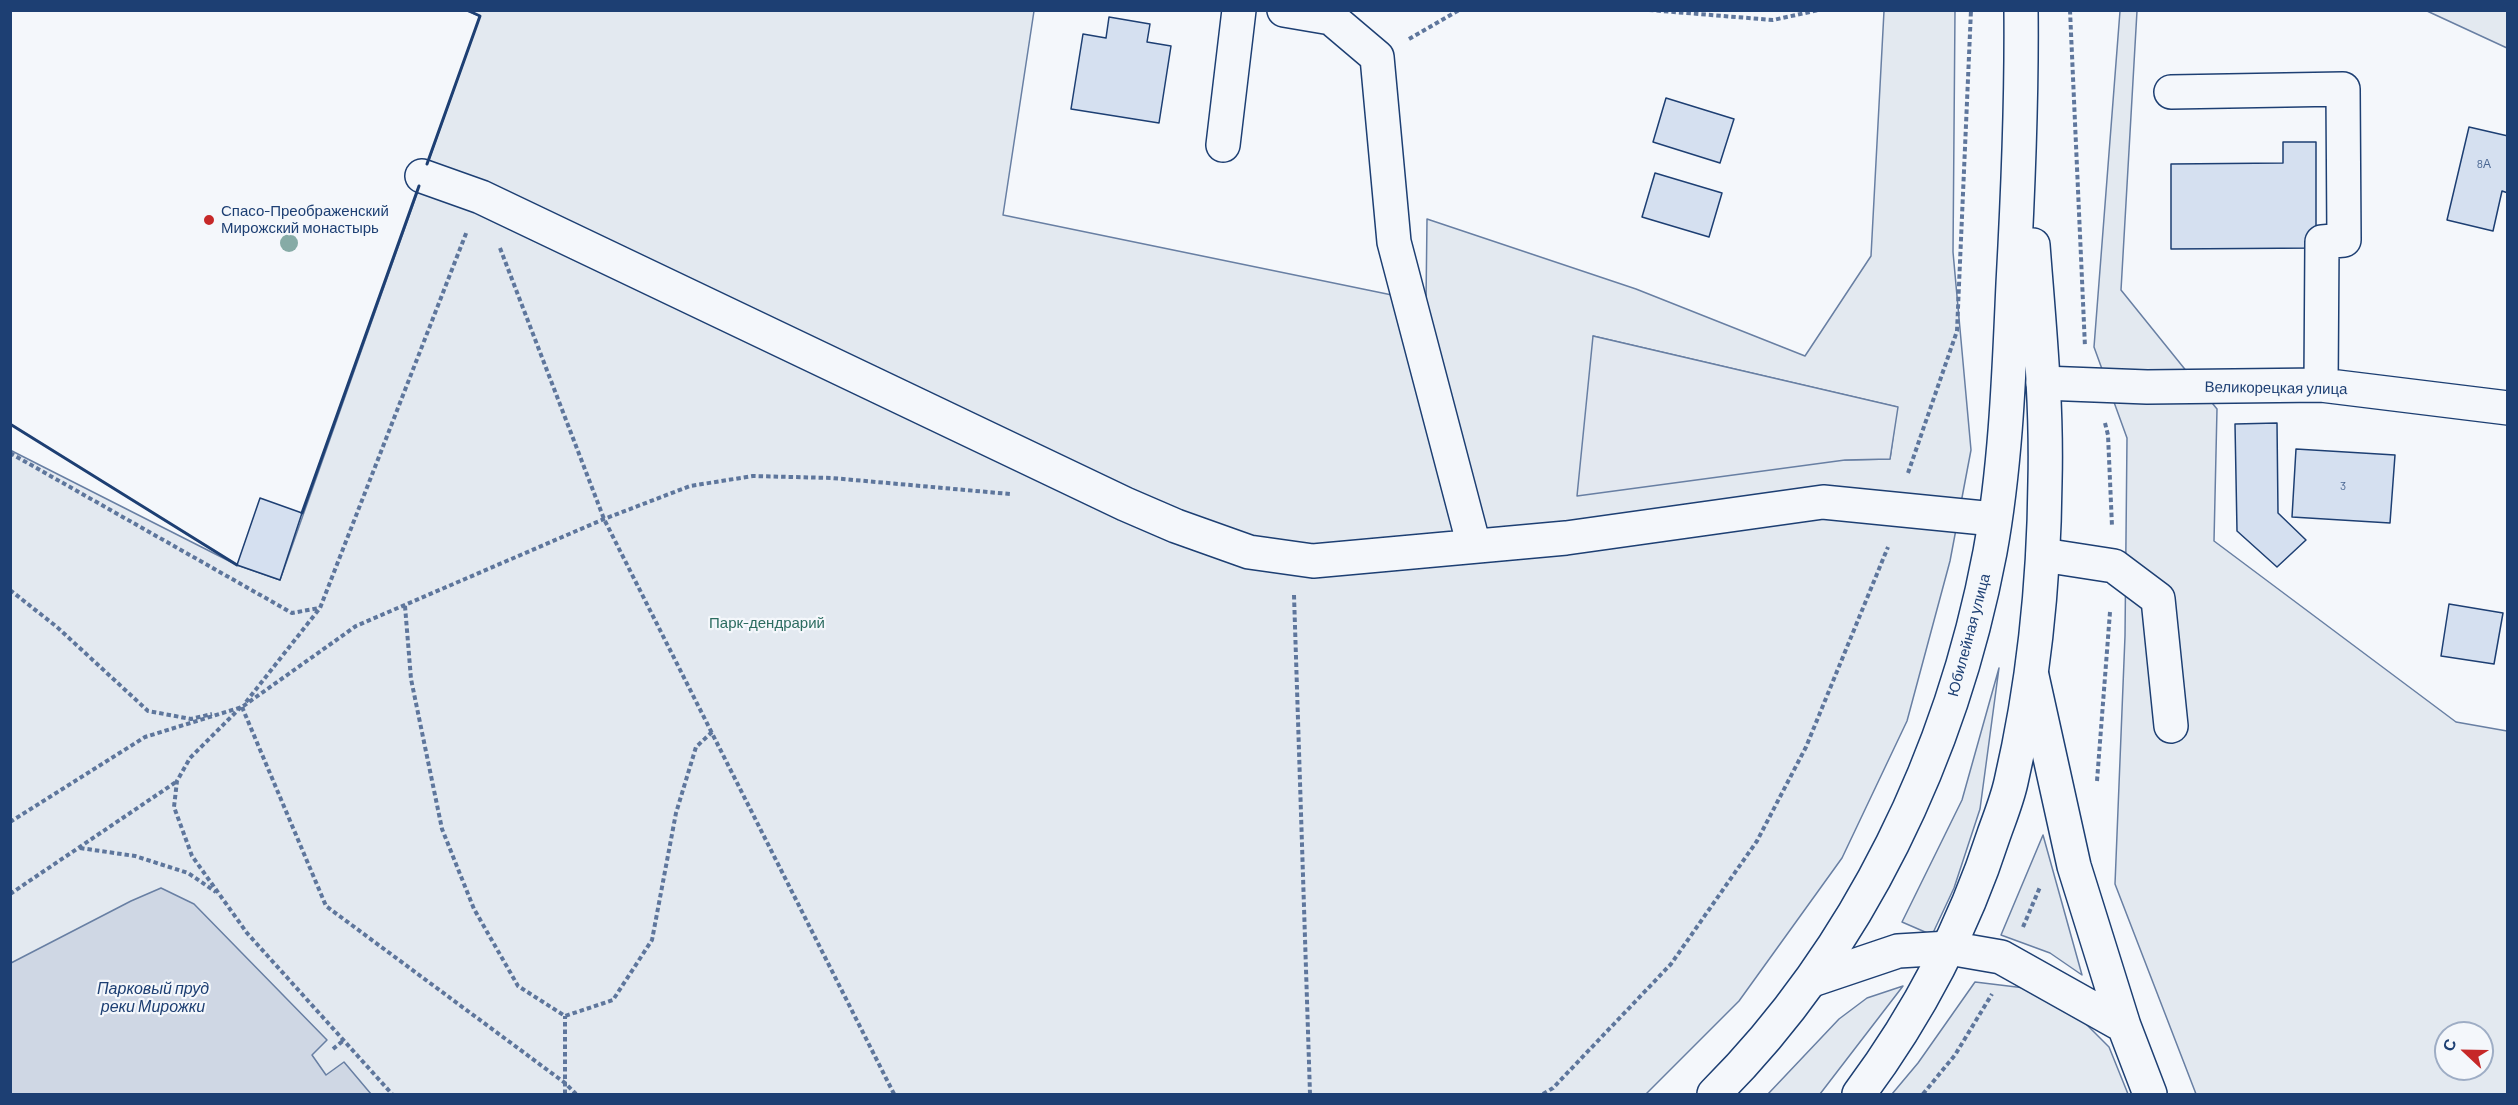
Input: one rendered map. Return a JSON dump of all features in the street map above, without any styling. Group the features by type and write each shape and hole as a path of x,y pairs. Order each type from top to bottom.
{"main road":[{"path":"1223,145 1239,10"},
{"path":"1284,10 1331,18 1377,57 1394,242 1474,546"},
{"name":"Юбилейная улица","path":"1714,1095 1747,1062 1812,980 1864,901 1935,747 1959,680 1977,616 1994,519 2007,410 2022,106 2021,21"},
{"path":"2171,92 2343,89 2344,240 2322,242 2322,386"},
{"name":"Юбилейная улица","path":"1859,1095 1905,1026 1949,948 1985,862 2010,784 2032,676 2043,555 2045,480 2043,383 2022,106"},
{"path":"422,176 481,197 1125,504 1176,526 1249,552 1313,561 1566,538 1823,502 1994,519"},
{"name":"Великорецкая улица","path":"2043,383 2147,387 2322,386 2508,408"},
{"path":"2043,555 2114,566 2158,599 2170,726"},
{"path":"2032,676 2074,866 2124,1026 2150,1095"},
{"path":"1812,980 1898,951 1949,948 2001,957 2124,1026"}],"path":[{"path":"1377,57 1459,10"},
{"path":"1649,10 1773,20 1819,10"},
{"path":"1542,1095 1552,1088 1671,964 1758,841 1806,747 1891,540 1897,508 1957,331 1971,10"},
{"path":"2070,10 2070,30"},
{"path":"481,197 604,519 894,1095"},
{"path":"392,1095 248,933 192,856 174,807 177,781 190,758 242,707 320,608 481,197"},
{"path":"10,453 292,613 320,608"},
{"path":"10,822 145,737 242,707 356,626 604,519 690,486 753,476 832,478 1019,495"},
{"path":"1292,559 1310,1095"},
{"path":"10,590 57,627 148,711 191,718 242,707"},
{"path":"405,606 411,679 442,829 474,909 518,986 565,1016"},
{"path":"242,707 326,906 565,1083 576,1095"},
{"path":"565,1016 613,1000 652,940 676,813 696,747 711,732"},
{"path":"10,894 177,781"},
{"path":"79,848 135,856 188,873 219,894"},
{"path":"565,1016 565,1095"},
{"path":"333,1049 344,1040"}],"green space":[{"name":"Парк-дендрарий","path":"467,11 1034,11 1003,215 1426,302 1427,219 1636,289 1805,356 1871,256 1884,11 1955,11 1953,252 1971,450 1950,561 1907,721 1842,858 1739,1001 1646,1094 11,1094 10,450 237,565 280,580 480,16","holes":["1593,336 1897,407 1890,459 1845,460"]},
{"path":"2120,11 2137,11 2121,290 2217,409 2214,541 2456,722 2507,731 2507,1094 2196,1094 2115,884 2125,636 2127,438 2094,347"},
{"path":"2427,11 2507,11 2507,48"},
{"path":"1999,668 1980,809 1954,888 1932,935 1902,922 1962,800"},
{"path":"2043,835 2082,975 2050,953 2001,935"},
{"path":"1975,982 2033,989 2075,1013 2109,1047 2128,1094 1892,1094 1918,1063"},
{"path":"1903,986 1820,1094 1768,1094 1839,1019 1867,998"}],"shaded area":[{"path":"1593,336 1898,407 1890,459 1845,460 1577,496"}],"water":[{"name":"Парковый пруд реки Мирожки","path":"161,888 194,904 327,1040 312,1055 326,1075 344,1062 371,1094 11,1094 11,963"}],"building":[{"path":"1109,17 1150,24 1147,42 1171,46 1159,123 1071,109 1083,34 1106,38"},
{"path":"1666,98 1734,119 1720,163 1653,142"},
{"path":"2469,127 2508,136 2508,193 2502,191 2493,231 2447,220"},
{"path":"2283,142 2316,142 2316,248 2171,249 2171,164 2283,163"},
{"path":"1655,173 1722,193 1709,237 1642,217"},
{"path":"2277,423 2278,513 2306,540 2277,567 2237,531 2235,424"},
{"path":"2296,449 2395,455 2390,523 2292,517"},
{"path":"260,498 302,513 280,580 237,565"},
{"path":"2449,604 2503,613 2494,664 2441,656"}],"wall":[{"path":"427,164 480,16 467,10"},
{"path":"302,513 419,186"},
{"path":"10,424 237,565"}],"place":[{"name":"Спасо-Преображенский Мирожский монастырь","path":"209,220"}]}
